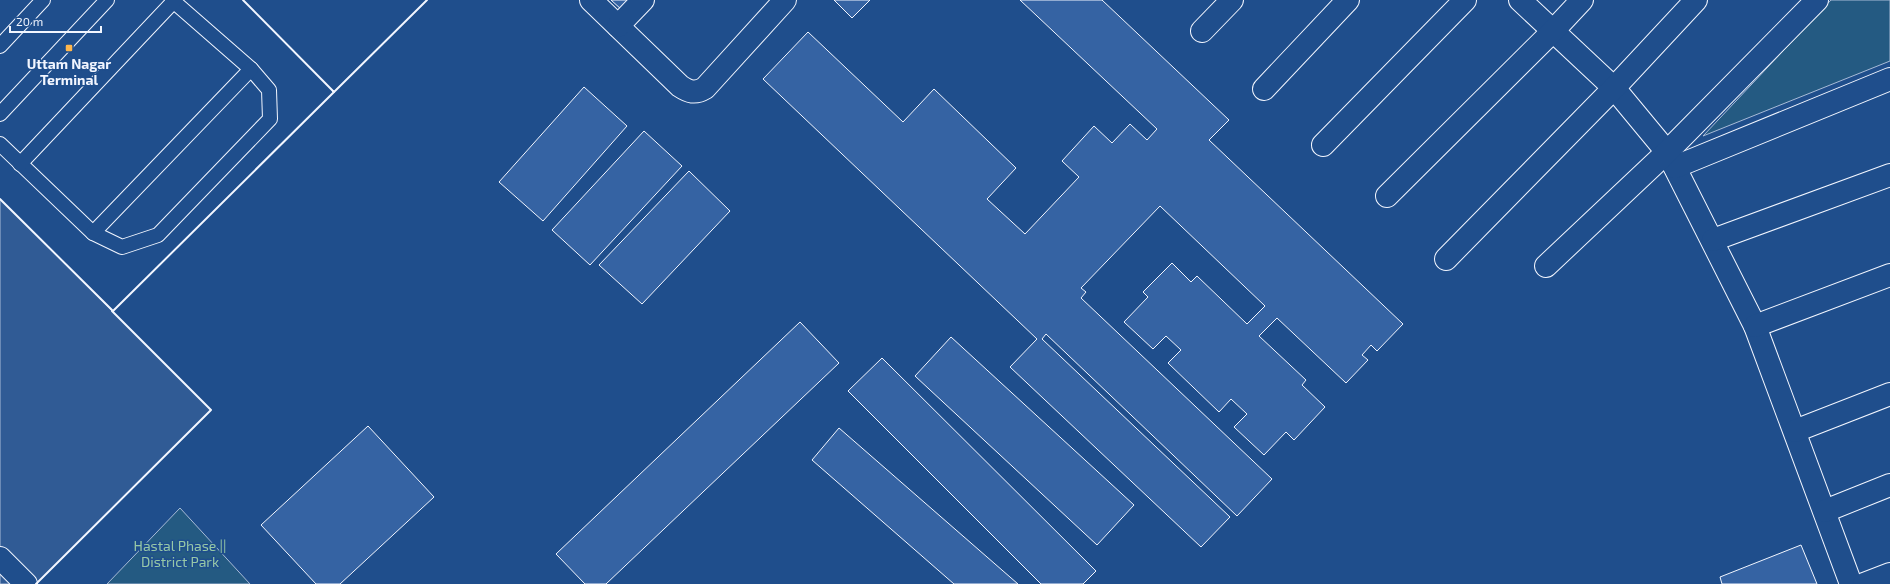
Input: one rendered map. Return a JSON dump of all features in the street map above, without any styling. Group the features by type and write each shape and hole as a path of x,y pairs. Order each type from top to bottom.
{"street":[{"path":"591,0 680,86 687,91 697,92 705,88 785,0"},
{"path":"618,26 643,0"},
{"path":"1202,31 1232,0"},
{"path":"1264,89 1348,0"},
{"path":"1323,145 1465,0"},
{"path":"1520,0 1614,88 1671,159 1755,326 1851,584"},
{"path":"1387,196 1553,31 1582,0"},
{"path":"1446,259 1614,88 1696,0"},
{"path":"1546,266 1671,159 1817,0"},
{"path":"1671,159 1890,78"},
{"path":"1713,240 1890,175"},
{"path":"1755,326 1890,275"},
{"path":"1795,431 1890,394"},
{"path":"1825,511 1890,485"},
{"path":"0,558 26,584"},
{"path":"1864,584 1890,574"}],"lane":[{"path":"0,46 43,0"},
{"path":"0,114 107,0"},
{"path":"0,144 20,164 93,233 122,247 158,234 270,119 269,90 251,68 173,1 20,164"},
{"path":"93,233 251,68"}],"green space":[{"path":"1831,0 1890,0 1890,61 1703,136"},
{"name":"Hastal Phase || District Park","path":"180,508 250,584 107,584"}],"shaded area":[{"path":"0,199 211,410 36,584 0,584"}],"building":[{"path":"611,0 631,0 622,10"},
{"path":"834,0 870,0 852,18"},
{"path":"1020,0 1102,0 1229,120 1209,140 1403,324 1377,351 1371,345 1362,355 1368,360 1346,383 1277,318 1259,336 1306,380 1302,385 1325,407 1294,440 1286,432 1264,455 1234,427 1247,414 1231,399 1219,412 1168,363 1181,350 1166,336 1153,349 1124,322 1148,297 1143,292 1172,263 1191,282 1197,276 1247,324 1265,306 1160,206 1081,288 1086,292 1081,298 1272,479 1237,516 1046,334 1042,339 1230,517 1201,547 1010,367 1037,339 763,79 808,32 903,122 934,89 1016,168 987,199 1025,234 1079,177 1062,161 1094,126 1112,143 1130,124 1147,140 1157,129"},
{"path":"584,87 627,126 543,221 499,182"},
{"path":"644,131 682,166 590,265 552,230"},
{"path":"689,171 730,211 642,304 599,265"},
{"path":"800,322 839,363 606,584 585,584 556,554"},
{"path":"951,337 1134,505 1097,545 915,376"},
{"path":"882,358 1096,571 1083,584 1041,584 848,391"},
{"path":"368,426 434,497 340,584 316,584 261,525"},
{"path":"839,428 1018,584 954,584 812,460"},
{"path":"1801,545 1817,584 1722,584 1720,577"}],"wall":[{"path":"0,199 113,311 334,92 243,0"},
{"path":"333,91 334,92 427,0"},
{"path":"36,584 211,410 112,311"}],"place":[{"name":"Uttam Nagar Terminal","path":"69,48"}]}
